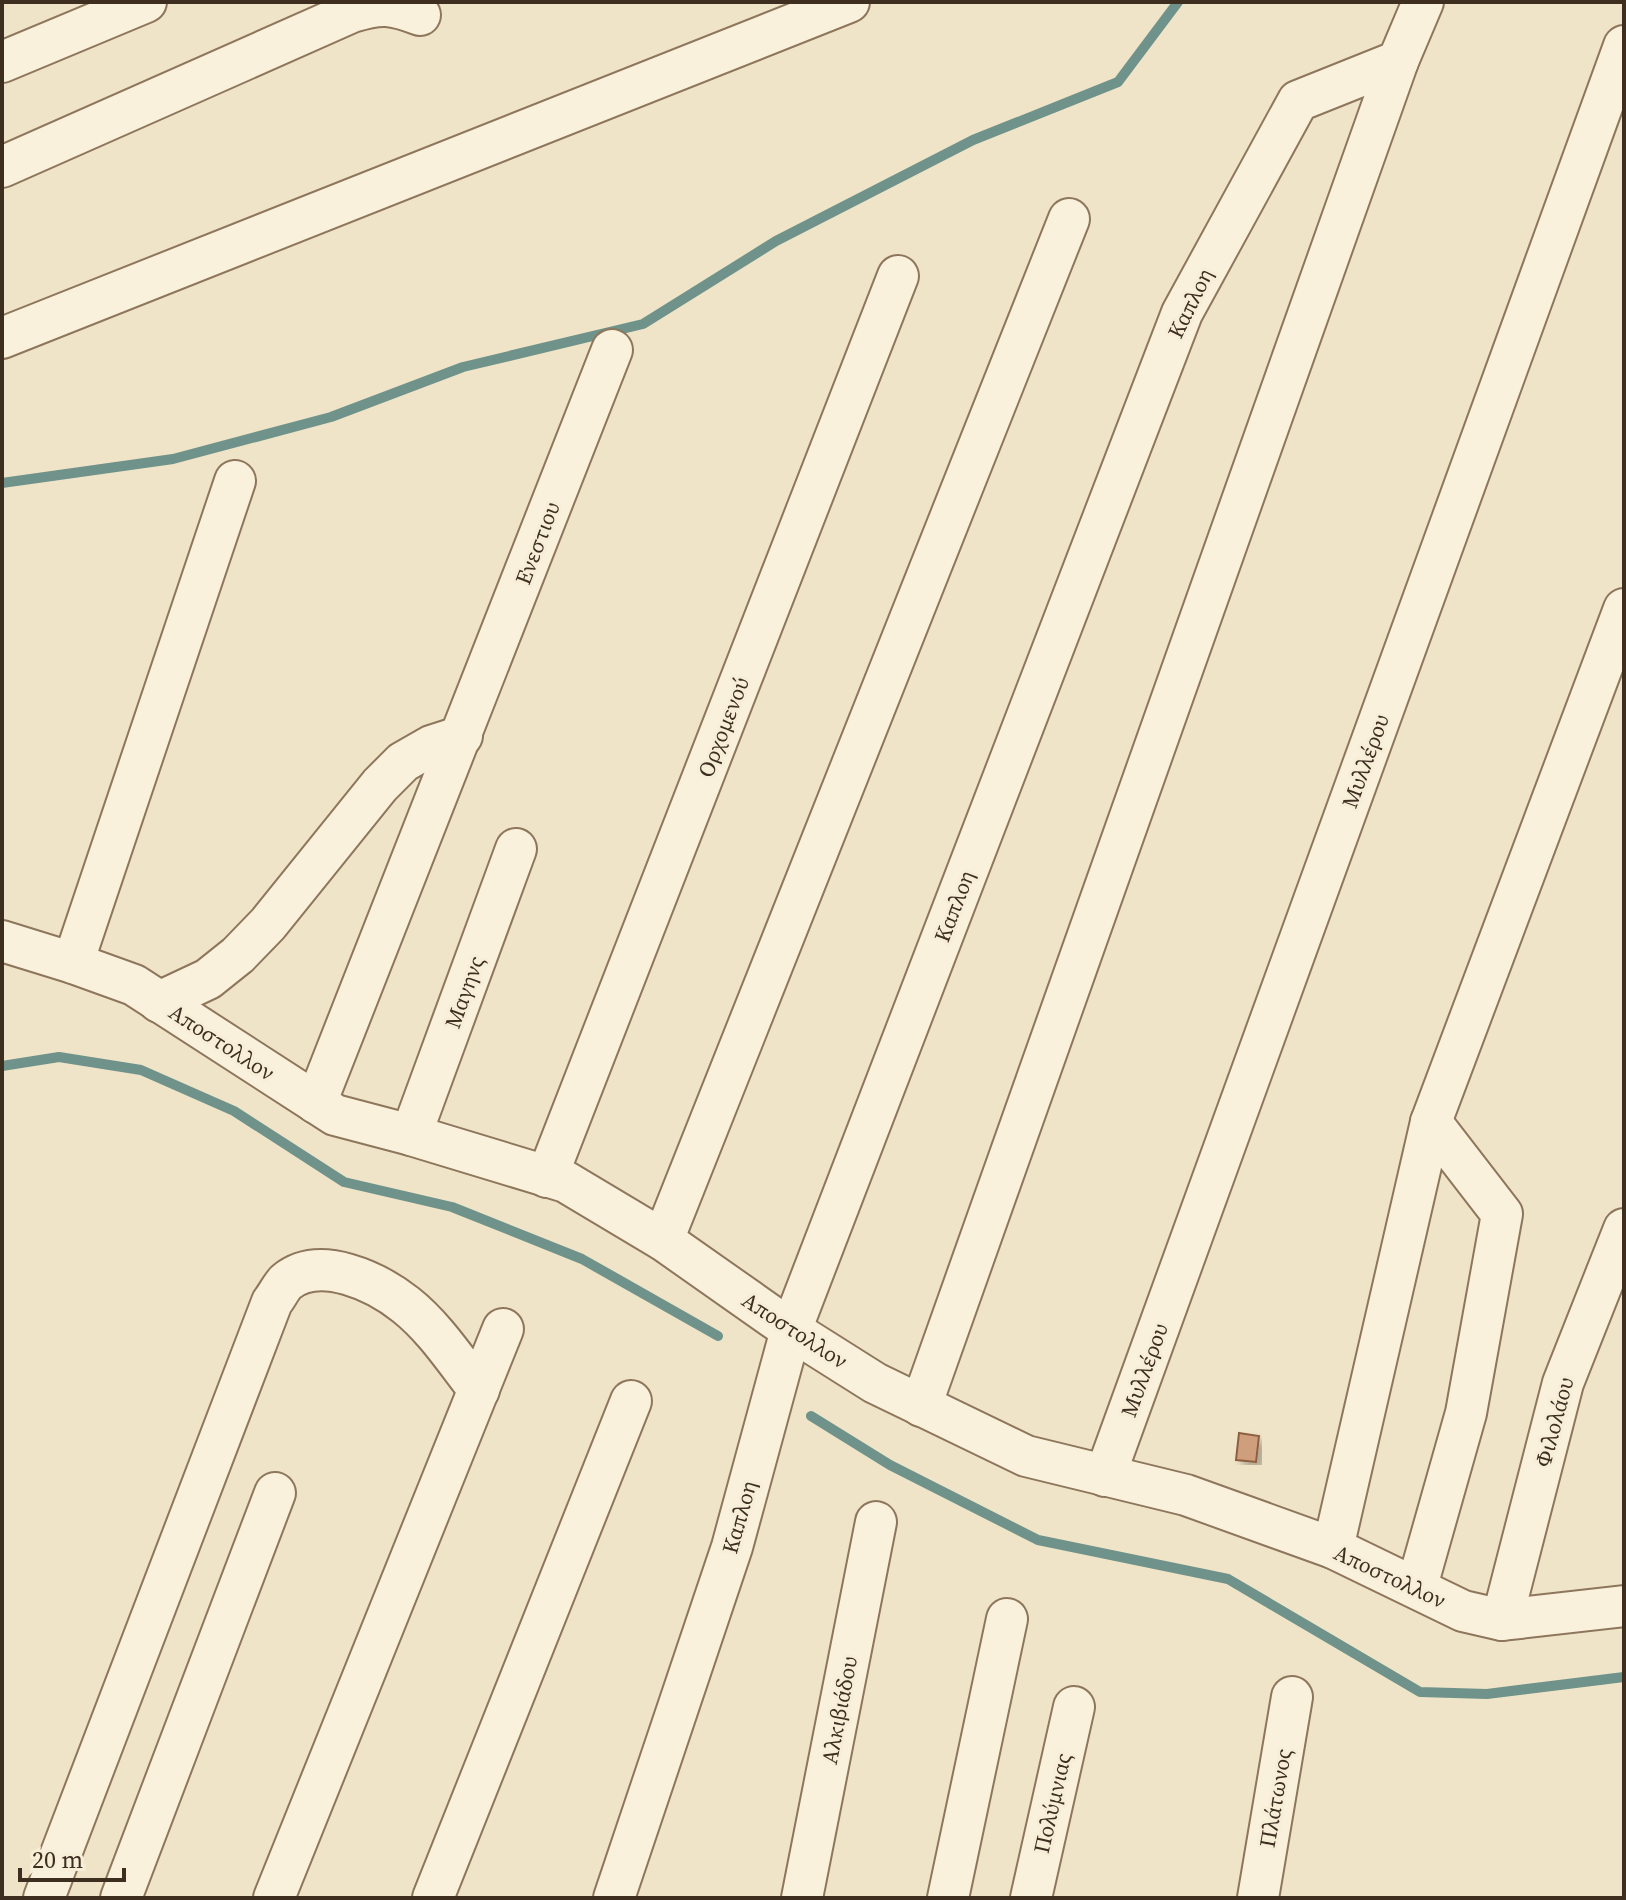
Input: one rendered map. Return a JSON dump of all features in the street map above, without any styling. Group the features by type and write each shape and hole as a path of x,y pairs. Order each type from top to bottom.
{"street":[{"path":"2,62 146,2"},
{"path":"2,338 849,2"},
{"path":"921,1406 1398,61 1423,2"},
{"path":"2,167 352,12 377,4 398,6 420,15"},
{"name":"Μυλλέρου","path":"1105,1476 1624,46"},
{"name":"Καπλοη","path":"614,1898 732,1547 791,1330 1182,313 1298,101 1398,61"},
{"path":"663,1240 1069,219"},
{"name":"Ορχομενού","path":"547,1177 898,276"},
{"name":"Ενεστιου","path":"316,1103 612,350"},
{"path":"73,963 235,481"},
{"path":"1333,1548 1431,1122 1624,609"},
{"path":"159,1002 208,979 238,955 268,924 380,785 403,762 431,746 462,736"},
{"name":"Μαγηνς","path":"411,1135 516,849"},
{"name":"Αποστολλον","path":"2,941 134,985 335,1115 566,1182 663,1240 791,1330 875,1383 1026,1456 1186,1495 1333,1548 1417,1586 1463,1611 1502,1620 1624,1606"},
{"path":"1417,1586 1466,1413 1502,1214 1431,1122"},
{"name":"Φιλολάου","path":"1502,1620 1563,1383 1624,1229"},
{"path":"44,1898 272,1302 286,1282 309,1271 339,1272 376,1285 406,1305 434,1333 479,1390"},
{"path":"274,1898 503,1329"},
{"path":"433,1898 631,1401"},
{"path":"121,1898 275,1493"},
{"name":"Αλκιβιάδου","path":"802,1898 876,1522"},
{"path":"948,1898 1007,1619"},
{"name":"Πλάτωνος","path":"1258,1898 1292,1697"},
{"name":"Πολύμνιας","path":"1031,1898 1074,1707"}],"building":[{"path":"1239,1433 1259,1436 1256,1462 1236,1460"}],"waterway":[{"path":"2,483 173,459 331,417 463,367 643,324 776,241 973,140 1118,82 1178,2"},
{"path":"2,1066 59,1057 141,1070 234,1111 344,1182 452,1207 582,1259 718,1336"},
{"path":"811,1416 890,1465 1038,1540 1228,1579 1420,1692 1487,1694 1624,1677"}]}
